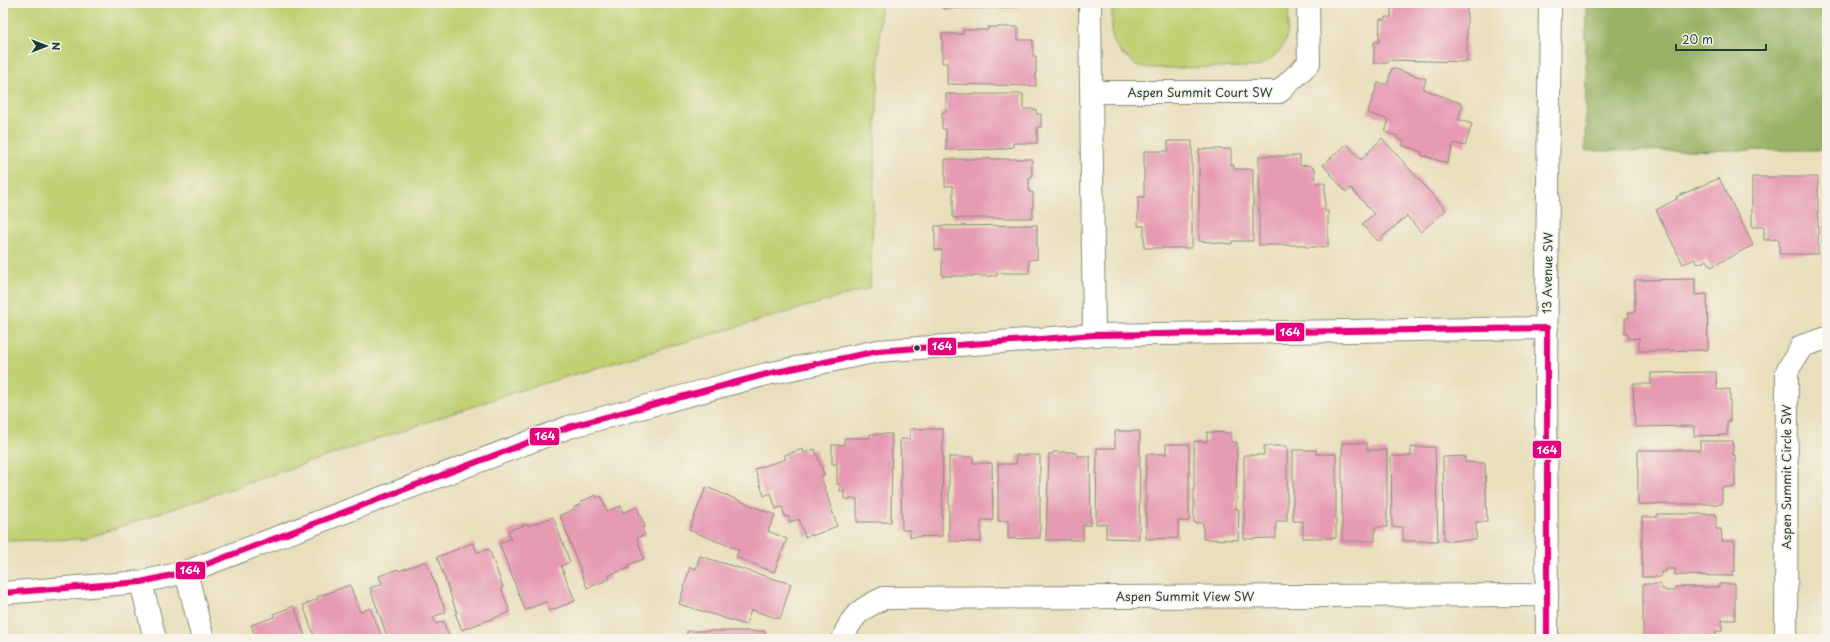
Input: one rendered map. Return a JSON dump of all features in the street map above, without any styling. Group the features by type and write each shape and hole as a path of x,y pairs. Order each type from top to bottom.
{"street":[{"path":"1090,3 1094,335"},
{"name":"Aspen Summit Court SW","path":"1092,92 1279,92 1309,63 1308,3"},
{"name":"13 Avenue SW","path":"1547,639 1547,328 1550,3"},
{"path":"3,593 141,582 186,572 569,427 759,376 878,351 1094,335 1547,328"},
{"name":"Aspen Summit Circle SW","path":"1786,639 1787,371 1802,346 1827,338"},
{"path":"186,572 203,639"},
{"path":"141,582 155,639"},
{"name":"Aspen Summit View SW","path":"844,639 848,624 865,606 884,598 1547,595"}],"green space":[{"path":"3,3 881,3 870,288 518,391 84,539 3,541"},
{"path":"1112,3 1288,3 1287,34 1281,48 1275,55 1257,67 1151,68 1138,66 1120,52 1112,39"},
{"path":"1586,3 1827,3 1827,150 1585,151"}],"building":[{"path":"943,3 1018,3 1018,7 943,9"},
{"path":"1391,5 1467,6 1467,62 1388,60 1388,63 1374,63 1374,42 1379,42 1380,19 1385,20 1385,17 1391,17"},
{"path":"988,27 1018,27 1018,40 1033,40 1033,56 1036,56 1036,86 947,84 947,63 942,63 942,34 963,34 963,30 988,30"},
{"path":"1392,68 1426,79 1423,89 1463,104 1458,119 1472,124 1465,146 1454,143 1447,163 1421,155 1422,152 1402,145 1404,141 1396,138 1397,136 1385,132 1389,120 1368,113 1378,82 1387,85"},
{"path":"946,94 1023,94 1023,109 1036,109 1036,114 1041,114 1041,127 1037,127 1037,143 1013,143 1013,147 1006,149 946,150 946,129 942,129 942,112 946,112"},
{"path":"1382,138 1446,210 1421,232 1407,216 1378,241 1362,224 1374,214 1351,188 1346,192 1323,165 1347,144 1361,160"},
{"path":"1168,141 1192,141 1192,248 1144,248 1144,226 1138,226 1138,197 1144,197 1144,151 1168,151"},
{"path":"1199,149 1231,149 1231,165 1234,165 1234,169 1253,169 1253,241 1232,241 1232,244 1199,241"},
{"path":"1259,156 1300,156 1300,166 1309,165 1315,169 1316,183 1325,183 1325,211 1328,211 1328,247 1305,247 1305,245 1259,245"},
{"path":"945,159 1032,159 1032,178 1029,178 1029,192 1033,192 1033,218 953,218 953,186 945,186"},
{"path":"1824,174 1827,174 1827,267 1823,267"},
{"path":"1752,177 1818,177 1818,254 1779,254 1779,239 1764,240 1764,227 1752,227"},
{"path":"1719,178 1753,245 1711,267 1707,260 1698,264 1695,259 1683,264 1656,210 1677,199 1676,197"},
{"path":"1037,225 1037,259 1029,260 1029,273 997,273 997,276 942,276 942,250 935,250 935,226"},
{"path":"1695,279 1695,295 1707,294 1708,350 1639,351 1639,338 1628,339 1628,333 1625,333 1625,318 1629,318 1628,312 1635,312 1635,280"},
{"path":"1716,372 1717,390 1730,389 1730,421 1727,421 1727,435 1694,436 1694,426 1635,427 1633,384 1651,384 1651,373"},
{"path":"910,429 943,429 942,536 910,537 910,530 902,530 900,439 910,439"},
{"path":"1115,431 1140,431 1139,539 1106,538 1106,524 1096,524 1097,448 1115,448"},
{"path":"1207,432 1231,433 1231,442 1237,442 1236,509 1239,509 1238,540 1203,539 1203,523 1194,523 1194,441 1207,442"},
{"path":"870,434 892,434 891,522 857,522 857,499 844,499 844,491 840,491 840,484 837,484 837,464 832,464 832,445 844,445 844,438 870,438"},
{"path":"1700,441 1733,441 1733,455 1735,455 1735,487 1722,487 1722,504 1638,504 1638,450 1700,450"},
{"path":"1342,443 1367,443 1367,450 1387,450 1387,527 1375,527 1375,541 1342,541"},
{"path":"1166,444 1189,444 1189,521 1178,521 1178,538 1146,539 1146,454 1166,454"},
{"path":"1264,446 1287,446 1287,521 1276,521 1276,538 1244,539 1244,455 1264,455"},
{"path":"1411,447 1435,447 1438,541 1403,541 1403,527 1392,527 1391,456 1411,456"},
{"path":"803,449 804,453 815,449 824,475 821,476 837,526 812,536 812,534 805,537 799,519 790,522 788,516 785,517 782,507 776,509 771,493 764,496 755,469 786,459 784,455"},
{"path":"1293,450 1316,450 1316,454 1336,454 1336,538 1303,538 1303,521 1293,521"},
{"path":"1053,452 1073,452 1077,453 1077,456 1090,456 1091,525 1083,525 1083,540 1046,540 1049,454 1053,454"},
{"path":"1016,455 1040,455 1040,538 1008,539 1008,521 998,521 998,464 1016,464"},
{"path":"1465,456 1465,462 1485,463 1487,522 1476,522 1476,540 1444,541 1443,457"},
{"path":"949,457 973,457 973,463 992,463 993,520 981,520 981,542 949,541"},
{"path":"706,487 775,515 768,531 787,539 774,572 736,557 739,550 689,530"},
{"path":"596,495 597,498 601,496 607,511 621,506 623,513 637,507 645,527 642,528 645,535 637,538 644,559 628,565 629,568 609,575 610,579 587,588 560,515 575,509 574,507 581,504 580,502"},
{"path":"1657,514 1716,514 1716,529 1721,529 1722,541 1735,541 1735,571 1732,571 1733,576 1675,575 1675,569 1666,569 1666,572 1661,572 1661,577 1642,577 1642,517 1657,517"},
{"path":"553,517 570,562 561,566 575,601 549,611 546,602 525,610 499,543 511,539 508,531"},
{"path":"473,543 477,552 489,549 503,587 501,588 510,612 462,630 437,557"},
{"path":"700,556 791,584 780,619 751,610 746,625 679,604 690,567 696,569"},
{"path":"426,561 446,612 433,617 436,624 443,621 450,639 388,639 370,588 382,584 379,576 398,569 399,571"},
{"path":"1643,584 1661,584 1661,589 1665,589 1665,591 1675,591 1675,587 1719,587 1719,584 1735,584 1735,620 1722,620 1722,631 1716,631 1716,639 1643,639"},
{"path":"350,585 360,612 370,608 383,639 315,639 303,605 318,599 317,597"},
{"path":"294,606 306,639 257,639 251,625 274,617 273,614"},
{"path":"687,631 765,631 765,639 687,639"}],"transit line":[{"name":"164","path":"3,593 141,582 186,572 569,427 767,374 878,351 1094,335 1547,328 1547,639"}]}
